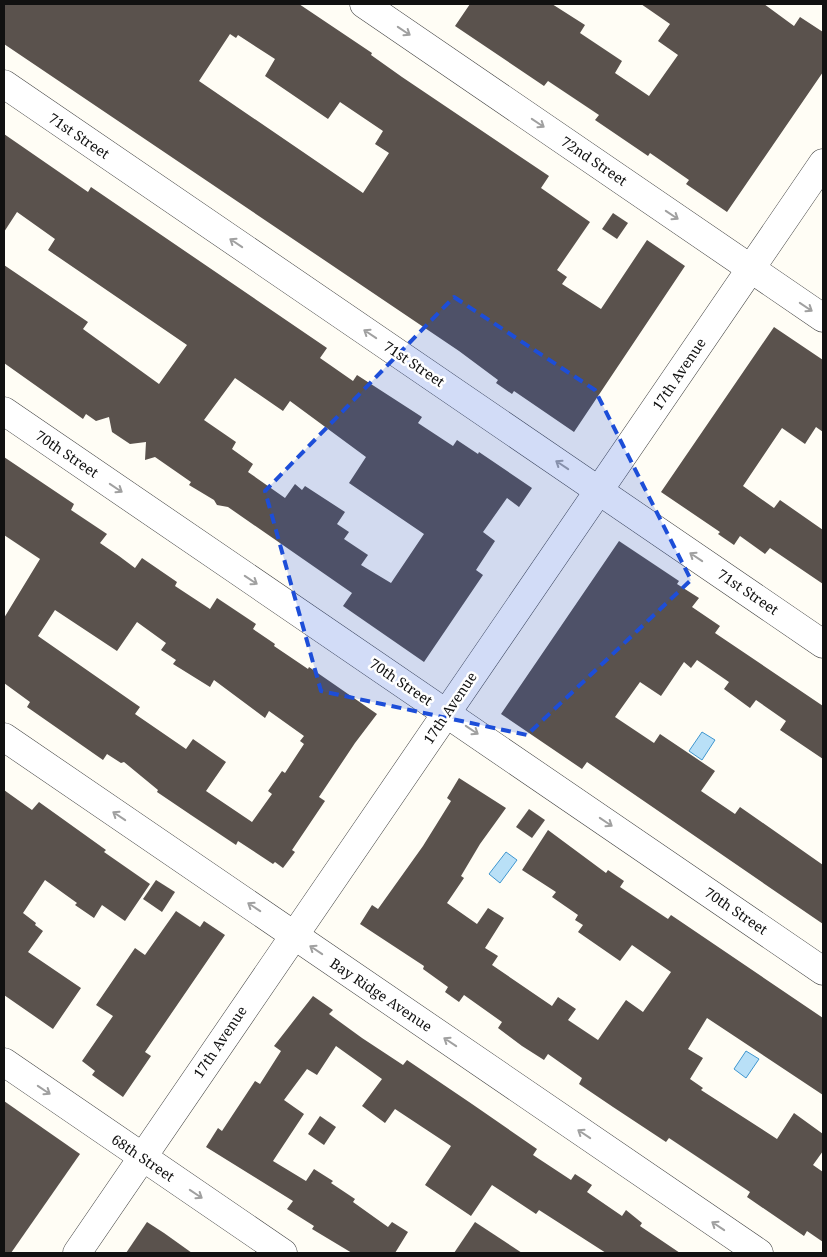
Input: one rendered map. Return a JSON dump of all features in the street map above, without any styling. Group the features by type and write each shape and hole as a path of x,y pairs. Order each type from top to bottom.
{"street":[{"name":"72nd Street","path":"364,4 823,318"},
{"name":"71st Street","path":"4,84 823,644"},
{"name":"17th Avenue","path":"77,1253 823,163"},
{"name":"70th Street","path":"4,411 823,971"},
{"name":"Bay Ridge Avenue","path":"4,737 759,1253"},
{"name":"68th Street","path":"4,1062 283,1253"}],"highlighted area":[{"path":"454,297 595,390 691,580 527,735 321,691 265,491"}],"water":[{"path":"702,732 715,740 702,760 689,751"},
{"path":"506,852 517,860 500,883 489,874"},
{"path":"746,1051 759,1059 746,1078 734,1069"}],"building":[{"path":"4,4 299,4 372,53 371,55 402,77 549,176 541,188 590,222 557,270 567,277 562,284 601,309 647,240 685,266 574,432 514,391 512,394 496,383 498,380 459,351 4,44","holes":["230,34 236,38 238,35 275,59 265,76 328,119 340,102 383,131 375,144 389,153 363,193 199,81"]},
{"path":"470,4 552,4 585,25 580,33 622,61 615,73 649,96 678,55 658,41 670,24 641,4 764,4 794,26 800,17 823,32 823,72 727,212 686,184 689,180 650,153 648,156 595,120 599,115 548,81 544,86 455,26"},
{"path":"4,134 88,192 91,187 327,348 320,358 353,381 357,375 422,417 418,423 453,446 457,440 478,454 479,452 532,488 519,507 507,498 483,532 495,541 476,570 483,575 424,662 343,606 352,593 228,507 217,505 214,500 189,485 191,482 155,457 145,460 146,442 130,444 112,432 109,417 96,421 86,414 83,419 4,363 4,265 88,322 83,329 159,384 187,345 48,250 55,239 17,212 4,232","holes":["235,378 283,411 290,401 366,457 349,483 424,534 391,583 361,565 368,555 344,539 349,532 337,524 345,512 305,486 302,490 295,484 285,498 248,472 253,464 232,449 236,442 204,420"]},
{"path":"613,213 628,223 617,239 602,229"},
{"path":"774,327 823,360 823,432 816,427 805,444 782,428 743,486 774,508 780,500 823,530 823,584 770,548 765,554 740,536 734,545 718,534 720,532 661,492"},
{"path":"4,457 74,504 71,510 107,534 100,543 135,568 142,558 177,582 175,586 210,609 217,598 256,624 253,629 275,644 274,646 308,669 309,667 377,714 319,797 325,801 292,850 295,852 283,868 275,862 273,864 238,841 236,845 157,792 158,790 124,762 121,763 107,754 103,760 27,707 30,702 4,683 4,618 40,559 4,535","holes":["55,610 117,651 137,622 166,643 161,650 176,660 173,664 210,687 214,680 265,718 269,711 304,736 300,741 304,744 285,773 282,771 268,791 272,794 252,822 206,791 226,762 193,739 186,749 135,714 140,707 38,636"]},
{"path":"619,541 679,581 677,584 699,598 692,607 720,626 715,633 823,706 823,759 780,730 786,721 756,700 750,708 724,689 729,682 697,660 691,668 684,662 661,696 640,682 615,717 654,743 660,734 715,771 701,791 735,814 740,807 823,865 823,924 587,762 582,769 501,714"},
{"path":"459,778 506,808 480,844 461,876 464,878 447,903 477,924 488,908 504,918 485,948 498,956 492,965 552,1006 558,997 576,1009 568,1020 598,1040 626,1000 643,1012 671,972 632,945 620,961 578,932 583,925 575,920 578,915 552,897 556,892 522,870 548,830 606,873 608,870 624,881 620,887 668,919 671,915 823,1018 823,1095 707,1018 688,1049 703,1058 690,1079 703,1088 701,1090 777,1139 794,1113 823,1134 823,1151 813,1165 823,1172 823,1242 807,1231 804,1236 747,1197 750,1192 669,1138 666,1142 579,1084 582,1078 548,1054 544,1060 522,1046 498,1028 502,1022 464,995 459,1002 445,992 448,987 423,969 424,966 360,924 372,905 378,909 423,846 451,801 447,798"},
{"path":"4,790 32,810 39,802 106,850 104,852 150,884 125,921 102,905 94,918 45,880 23,913 43,931 28,952 81,988 53,1029 4,995"},
{"path":"529,809 545,820 532,838 516,827"},
{"path":"156,880 175,892 162,912 143,899"},
{"path":"176,911 200,927 204,921 225,935 145,1052 151,1056 123,1097 92,1075 95,1071 82,1061 113,1016 96,1005 135,948 145,955"},
{"path":"313,996 333,1010 329,1014 362,1038 403,1065 407,1060 472,1104 537,1149 533,1155 571,1180 575,1174 592,1185 587,1192 622,1216 626,1210 642,1223 640,1226 680,1253 606,1253 539,1210 536,1214 492,1185 471,1216 425,1185 451,1146 395,1109 385,1123 362,1106 382,1079 336,1046 317,1075 307,1069 284,1100 304,1114 273,1161 306,1181 314,1169 333,1181 331,1183 355,1199 353,1202 388,1227 392,1222 408,1232 395,1253 352,1253 312,1229 314,1226 287,1209 293,1201 206,1147 218,1128 222,1131 255,1081 260,1084 281,1051 274,1046"},
{"path":"4,1101 80,1154 11,1253 4,1253"},
{"path":"320,1116 336,1127 324,1145 308,1134"},
{"path":"147,1222 164,1233 192,1253 126,1253"},
{"path":"475,1222 522,1253 454,1253"}]}
